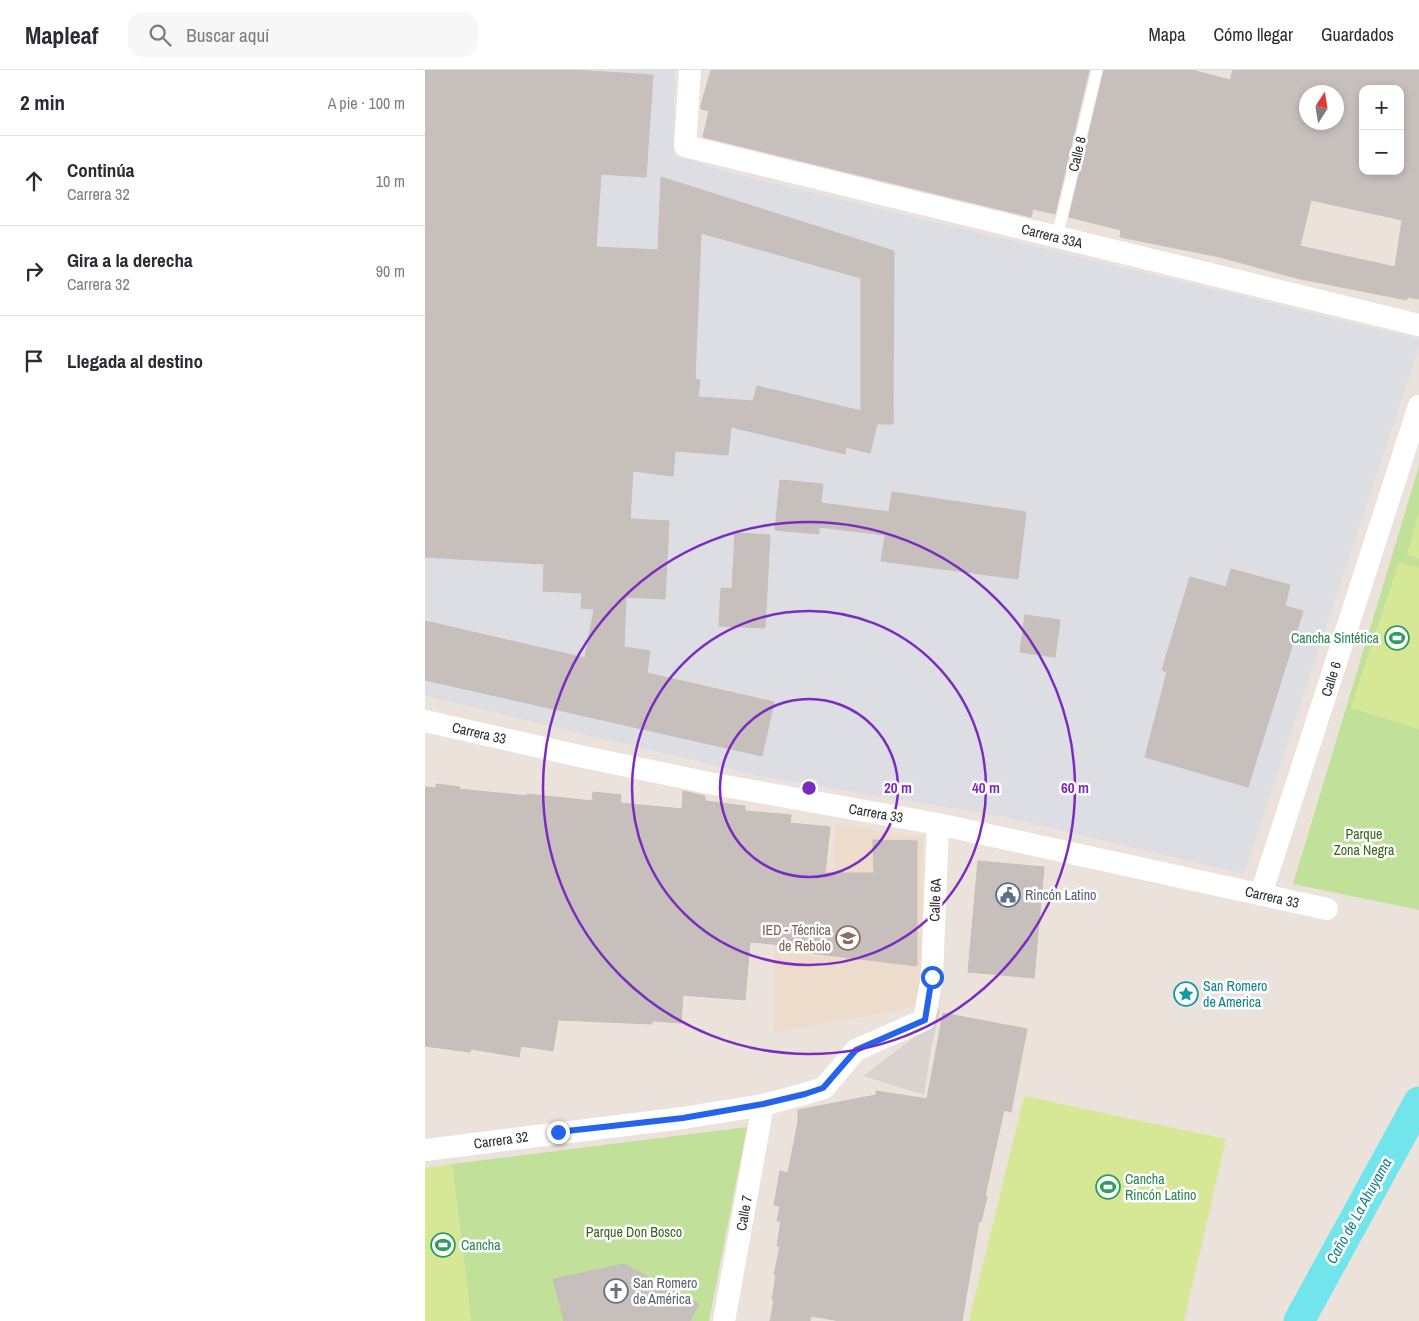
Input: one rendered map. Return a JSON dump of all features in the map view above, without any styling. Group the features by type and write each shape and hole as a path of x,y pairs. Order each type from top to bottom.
{"street":[{"name":"Carrera 33A","path":"690,70 685,146 1419,325"},
{"name":"Calle 6","path":"1261,894 1419,406"},
{"name":"Carrera 33","path":"425,721 705,782 938,824 1327,909"},
{"name":"Calle 6A","path":"932,977 938,824"},
{"name":"Carrera 32","path":"425,1150 683,1118 763,1104 823,1088 856,1050 925,1020 932,977"},
{"name":"Calle 7","path":"724,1321 763,1104"}],"lane":[{"name":"Calle 8","path":"1057,238 1097,70"}],"shaded area":[{"path":"425,70 675,70 673,155 731,173 1419,339 1419,348 1244,874 1001,816 763,777 425,696"},
{"name":"IED - Técnica de Rebolo","path":"835,824 923,838 921,1006 774,1032 775,870 834,868"},
{"path":"941,1006 931,1049 924,1095 863,1076 929,1026"}],"green space":[{"name":"Parque Zona Negra","path":"1419,466 1419,910 1293,884"},
{"path":"1419,512 1419,559 1407,555"},
{"name":"Cancha Sintética","path":"1399,562 1419,568 1419,729 1351,708"},
{"name":"Cancha Rincón Latino","path":"1024,1096 1226,1139 1184,1321 969,1321"},
{"name":"Parque Don Bosco","path":"747,1127 709,1321 471,1321 452,1164"},
{"name":"Cancha","path":"452,1164 471,1321 425,1321 425,1168"}],"building":[{"path":"425,70 573,70 653,75 646,177 601,174 596,247 658,250 661,177 894,251 893,424 877,424 870,453 846,447 845,454 731,427 728,455 675,451 673,476 633,471 630,519 669,521 665,599 626,597 624,647 650,651 647,673 774,702 762,756 425,680 425,621 585,658 594,609 581,608 582,593 543,591 544,564 425,557","holes":["701,233 861,278 861,411 757,386 753,401 698,397 700,380 695,379"]},
{"path":"711,70 1089,70 1055,214 1033,209 1031,217 703,137 709,111 701,109 701,105"},
{"path":"1104,70 1192,70 1230,80 1233,70 1419,70 1419,299 1407,297 1407,300 1296,278 1220,257 1120,237 1121,230 1069,217","holes":["1311,200 1402,220 1395,267 1300,246"]},
{"path":"780,480 823,484 821,503 889,512 892,492 1026,512 1018,579 881,561 885,535 819,527 819,534 775,530"},
{"path":"735,533 770,535 765,628 719,626 721,588 732,589"},
{"path":"1231,569 1290,585 1285,606 1303,611 1248,787 1145,757 1167,672 1162,670 1190,577 1226,587"},
{"path":"1025,615 1060,620 1055,657 1020,652"},
{"path":"436,784 460,787 459,789 592,801 593,792 621,795 620,803 682,809 683,791 705,796 705,801 745,806 745,811 791,815 790,823 830,827 825,873 874,873 873,840 917,841 917,966 794,951 794,946 750,942 745,1000 683,995 681,1023 652,1021 652,1024 558,1020 553,1051 521,1046 519,1057 471,1049 470,1052 425,1046 425,787 436,788"},
{"name":"Rincón Latino","path":"978,861 1044,867 1034,978 968,972"},
{"path":"943,1013 1027,1029 1011,1112 1004,1110 985,1196 987,1197 981,1222 979,1221 962,1321 840,1321 811,1316 810,1321 770,1321 774,1301 772,1300 776,1275 774,1275 780,1246 777,1246 781,1221 777,1221 780,1206 774,1205 780,1171 788,1173 798,1122 798,1110 876,1095 876,1091 927,1099"},
{"name":"San Romero de América","path":"624,1264 699,1304 690,1321 564,1321 553,1279"}],"waterway":[{"name":"Caño de La Ahuyama","path":"1299,1321 1419,1102"}],"place":[{"name":"Cancha Sintética","path":"1397,638"},
{"name":"Rincón Latino","path":"1008,895"},
{"name":"IED - Técnica de Rebolo","path":"848,938"},
{"name":"San Romero de America","path":"1186,994"},
{"name":"Cancha Rincón Latino","path":"1108,1187"},
{"name":"Cancha","path":"443,1245"},
{"name":"San Romero de América","path":"616,1291"}],"route":[{"path":"558,1132 683,1118 763,1104 823,1088 856,1050 925,1020 932,977"}]}
